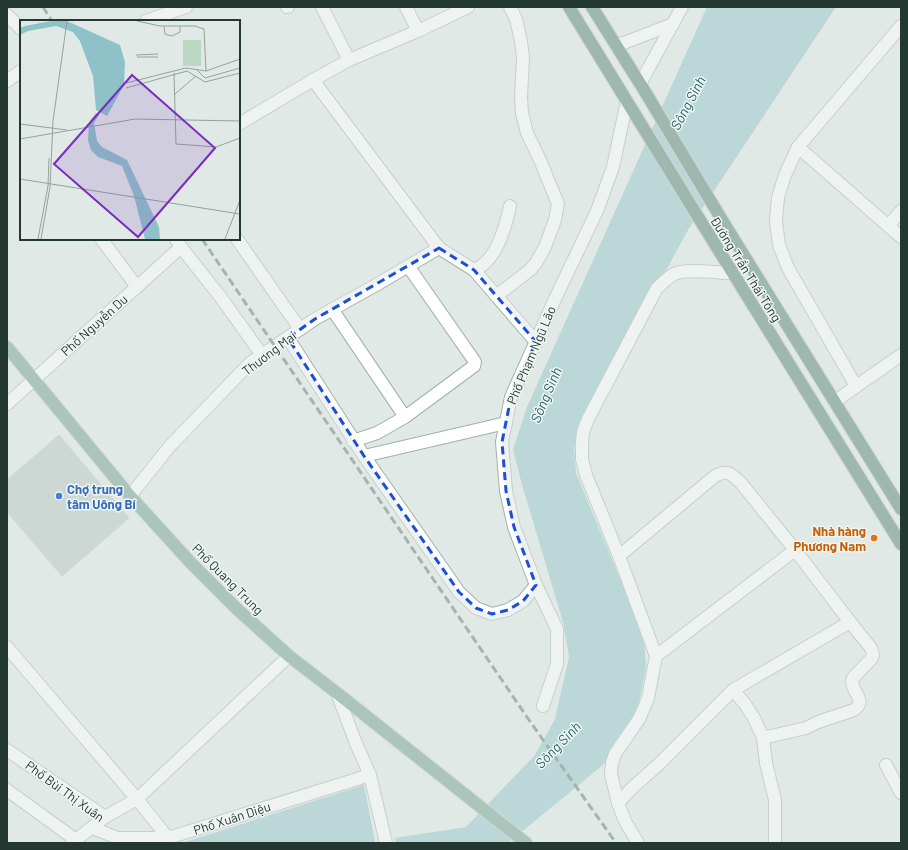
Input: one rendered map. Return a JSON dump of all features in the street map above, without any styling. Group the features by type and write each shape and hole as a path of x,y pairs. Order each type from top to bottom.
{"highway":[{"name":"Đường Trần Thái Tông","path":"569,7 901,544"},
{"name":"Đường Trần Thái Tông","path":"592,7 901,509"}],"main road":[{"name":"Phố Quang Trung","path":"7,347 130,496 190,562 237,609 288,656 526,843"}],"street":[{"path":"149,20 186,7"},
{"path":"322,7 349,60"},
{"path":"406,7 418,31"},
{"path":"240,123 349,60 418,31 468,7"},
{"path":"496,296 530,270 536,263 545,247 555,220 558,204 527,133 522,113 521,97 523,58 516,19 510,7"},
{"path":"642,87 682,7"},
{"path":"7,15 20,28"},
{"path":"616,46 673,24"},
{"path":"856,386 788,268 779,245 776,221 778,197 798,147 901,26"},
{"path":"7,81 20,72"},
{"path":"313,80 439,248 474,270 536,342"},
{"name":"Phố Phạm Ngũ Lão","path":"543,706 557,664 557,629 536,585 514,527 506,491 502,442 511,397 554,301 597,211 613,166 629,105"},
{"path":"798,147 901,237"},
{"path":"474,270 483,265 490,257 499,241 510,206"},
{"path":"888,226 901,211"},
{"path":"102,240 137,286"},
{"path":"238,240 300,329"},
{"path":"179,243 222,299 262,355"},
{"name":"Phố Nguyễn Du","path":"7,404 137,286 179,243"},
{"name":"Thương Mại","path":"130,496 170,446 250,363 315,319 439,248"},
{"path":"353,441 377,433 405,417 474,366 475,362 408,266"},
{"path":"638,843 625,820 618,803 610,774 615,754 639,719 648,698 656,656 619,556 586,475 582,459 583,432 588,419 658,288 666,279 685,271 733,273"},
{"path":"332,309 405,417"},
{"path":"288,338 353,441 459,592 476,608 492,614 508,610 523,602 536,585"},
{"path":"834,402 901,355"},
{"path":"364,456 506,423"},
{"path":"619,556 715,476 722,472 728,473 734,476 741,483 871,648 873,654 872,658 853,678 852,682 860,700 858,707 854,710 818,722 806,728 764,738"},
{"path":"656,656 794,550"},
{"path":"618,803 733,690 850,622"},
{"path":"7,646 137,798 168,838"},
{"path":"7,790 74,842 105,817 137,798 288,656"},
{"path":"733,690 745,704 764,738 766,763 775,800 775,843"},
{"path":"337,693 370,775 385,837"},
{"name":"Phố Bùi Thị Xuân","path":"7,750 105,817 118,838"},
{"path":"886,764 901,792"},
{"name":"Phố Xuân Diệu","path":"92,828 118,838 168,838 370,775"}],"highlighted area":[{"path":"439,248 474,270 536,342 511,397 502,442 506,491 514,527 536,585 523,601 508,610 492,614 476,608 459,592 364,456 288,338 315,319"}],"water":[{"name":"Sông Sinh","path":"707,7 836,7 688,230 583,424 574,447 576,473 644,636 646,668 638,708 603,765 508,843 396,843 395,838 466,827 535,755 555,719 569,657 563,622 513,450 527,407"},
{"path":"364,785 375,843 179,843 185,842"}],"building":[{"name":"Chợ trung tâm Uông Bí","path":"59,435 129,518 62,576 7,512 7,480"}],"railway":[{"path":"43,7 51,20"},
{"path":"203,240 529,720 616,843"}],"place":[{"name":"Chợ trung tâm Uông Bí","path":"59,496"},
{"name":"Nhà hàng Phương Nam","path":"874,538"}]}
